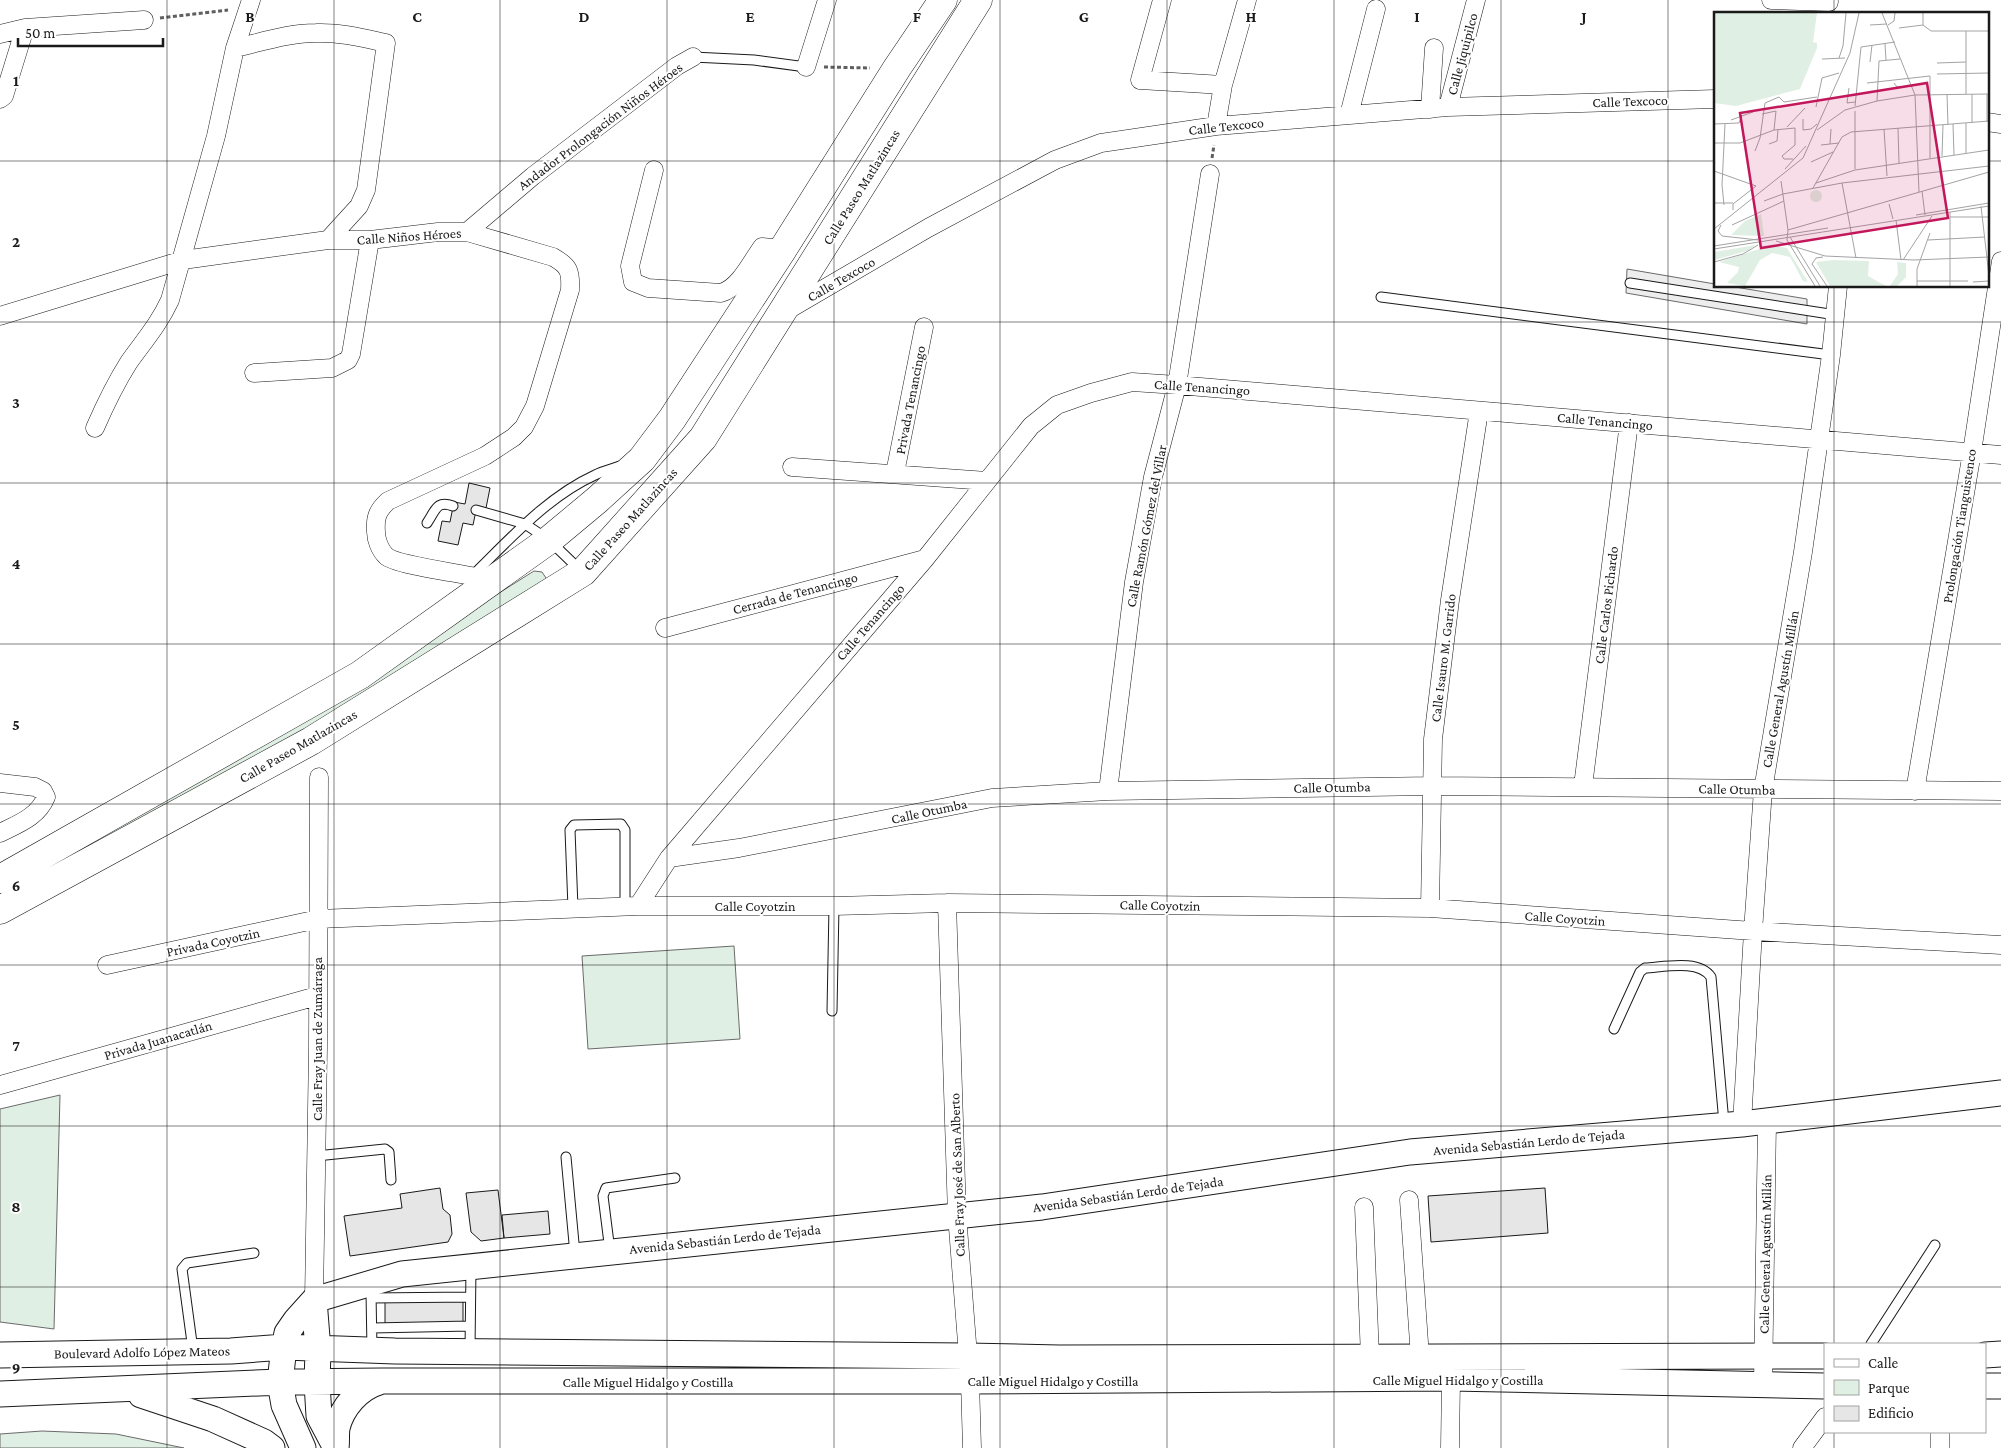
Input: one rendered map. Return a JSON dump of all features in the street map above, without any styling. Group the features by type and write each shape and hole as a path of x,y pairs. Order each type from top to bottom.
{"highway":[{"path":"0,879 360,675 482,578 549,540 642,459 672,419 783,249 897,68 943,0"},
{"name":"Calle Paseo Matlazincas","path":"0,910 311,741 583,572 703,438 978,0"}],"main road":[{"name":"Avenida Sebastián Lerdo de Tejada","path":"314,1300 371,1290 402,1274 1042,1207 1410,1152 1767,1122 2001,1093"},
{"path":"303,1448 284,1405 280,1382 287,1333 314,1300"},
{"path":"314,1300 318,1350 319,1416 336,1448"},
{"name":"Calle Miguel Hidalgo y Costilla","path":"284,1348 318,1350 372,1339 470,1352 1059,1358 1824,1356"},
{"name":"Boulevard Adolfo López Mateos","path":"0,1355 284,1348"},
{"path":"1986,1354 2001,1354"},
{"name":"Calle Miguel Hidalgo y Costilla","path":"280,1382 1450,1378 1824,1386"},
{"path":"336,1448 337,1428 350,1403 364,1389 382,1381"},
{"path":"4,1396 280,1382"},
{"path":"1986,1386 2001,1386"},
{"path":"122,1390 204,1416 264,1442 272,1448"}],"street":[{"path":"806,67 827,0"},
{"path":"1162,0 1140,80 1223,85"},
{"path":"1216,126 1223,85 1247,0"},
{"name":"Calle Jiquipilco","path":"1448,107 1476,0"},
{"path":"1770,0 1831,5"},
{"path":"95,428 113,389 140,347 159,322 170,300 183,260 216,136 235,48 250,4"},
{"path":"1349,115 1376,9"},
{"path":"0,34 25,28 144,20"},
{"path":"0,99 4,96 25,28"},
{"path":"235,48 301,33 318,32 343,34 386,43 366,190 358,206 328,240"},
{"path":"1430,109 1434,48"},
{"name":"Andador Prolongación Niños Héroes","path":"467,232 533,176 677,66 693,57"},
{"name":"Calle Texcoco","path":"781,314 928,228 1063,157 1101,143 1216,126 1448,107 1714,99"},
{"path":"1988,122 2001,124"},
{"path":"654,170 630,266 633,282 648,288 721,294 735,285 762,247 783,249"},
{"name":"Calle Ramón Gómez del Villar","path":"1108,791 1134,582 1153,477 1177,385 1210,174"},
{"name":"Calle Niños Héroes","path":"0,316 183,260 328,240 370,240 438,232 467,232 553,257 565,264 571,276 570,290 535,406 524,427 514,437 485,456 388,501 380,508 375,518 379,546 387,557 402,563 482,578"},
{"path":"254,373 332,368 348,360 352,354 370,240"},
{"name":"Prolongación Tianguistenco","path":"1915,791 1972,452 2001,261"},
{"name":"Calle General Agustín Millán","path":"1733,1125 1753,931 1763,790 1820,440 1838,288"},
{"name":"Privada Tenancingo","path":"895,474 924,327"},
{"name":"Calle Tenancingo","path":"631,906 669,858 925,558 1031,426 1057,405 1091,393 1132,382 1177,385 2001,455"},
{"name":"Calle Isauro M. Garrido","path":"1430,908 1433,739 1446,630 1479,411"},
{"name":"Calle Carlos Pichardo","path":"1583,786 1629,423"},
{"name":"Privada Tenancingo","path":"792,467 987,481"},
{"name":"Cerrada de Tenancingo","path":"665,628 925,558"},
{"name":"Calle Fray Juan de Zumárraga","path":"314,1300 318,777"},
{"path":"0,783 35,787 43,791 46,796 43,804 35,814 0,833"},
{"name":"Calle Otumba","path":"669,858 739,848 992,798 1108,791 1432,786 2001,791"},
{"name":"Calle Coyotzin","path":"318,919 631,906 834,906 947,902 1430,908 1753,931 2001,945"},
{"name":"Calle Fray José de San Alberto","path":"947,902 957,1215 970,1381 972,1448"},
{"name":"Privada Coyotzin","path":"107,965 318,919"},
{"name":"Privada Juanacatlán","path":"0,1085 317,996"},
{"name":"Calle General Agustín Millán","path":"1763,1385 1767,1122"},
{"path":"1409,1200 1420,1357"},
{"path":"1364,1207 1370,1358"},
{"path":"1450,1378 1450,1448"},
{"path":"1802,1448 1824,1418"},
{"path":"1940,1433 1940,1448"}],"lane":[{"name":"Andador Prolongación Niños Héroes","path":"693,57 754,60 806,67"},
{"path":"1630,283 1836,315"},
{"path":"1381,297 1831,355"},
{"path":"482,578 526,524 569,489 595,475 642,459"},
{"path":"427,523 439,505 444,503 453,506"},
{"path":"476,510 526,524 549,540 583,572"},
{"path":"573,908 570,830 574,825 621,824 624,830 631,906"},
{"path":"832,1011 834,906"},
{"path":"1614,1029 1640,972 1645,968 1688,966 1707,971 1711,977 1733,1125"},
{"path":"316,1156 385,1149 389,1152 391,1180"},
{"path":"566,1157 575,1255"},
{"path":"610,1251 603,1196 606,1188 675,1178"},
{"path":"1872,1343 1935,1245"},
{"path":"193,1351 182,1270 186,1263 254,1253"},
{"path":"470,1352 471,1266"},
{"path":"470,1297 371,1290 372,1339 470,1326"}],"path":[{"path":"144,20 250,4"},
{"path":"806,67 897,68"},
{"path":"1210,174 1216,126"}],"green space":[{"path":"534,571 542,572 548,581 549,588 195,792 0,898 0,885 276,733"},
{"path":"734,946 740,1039 588,1049 582,956"},
{"path":"60,1095 54,1329 0,1322 0,1109"},
{"path":"42,1431 116,1434 184,1448 0,1448 0,1434"}],"shaded area":[{"path":"1627,269 1714,284 1714,288 1741,288 1807,299 1807,324 1626,293"}],"building":[{"path":"469,483 490,488 486,508 477,506 473,525 463,523 458,545 438,541 442,521 450,522 454,502 465,504"},
{"path":"440,1188 443,1209 450,1215 452,1234 448,1242 350,1256 344,1216 402,1208 400,1194"},
{"path":"1545,1188 1548,1233 1431,1242 1428,1196"},
{"path":"498,1190 504,1238 481,1241 471,1232 466,1193"},
{"path":"548,1211 550,1234 504,1238 502,1215"},
{"path":"385,1298 463,1299 463,1325 385,1324"}]}
